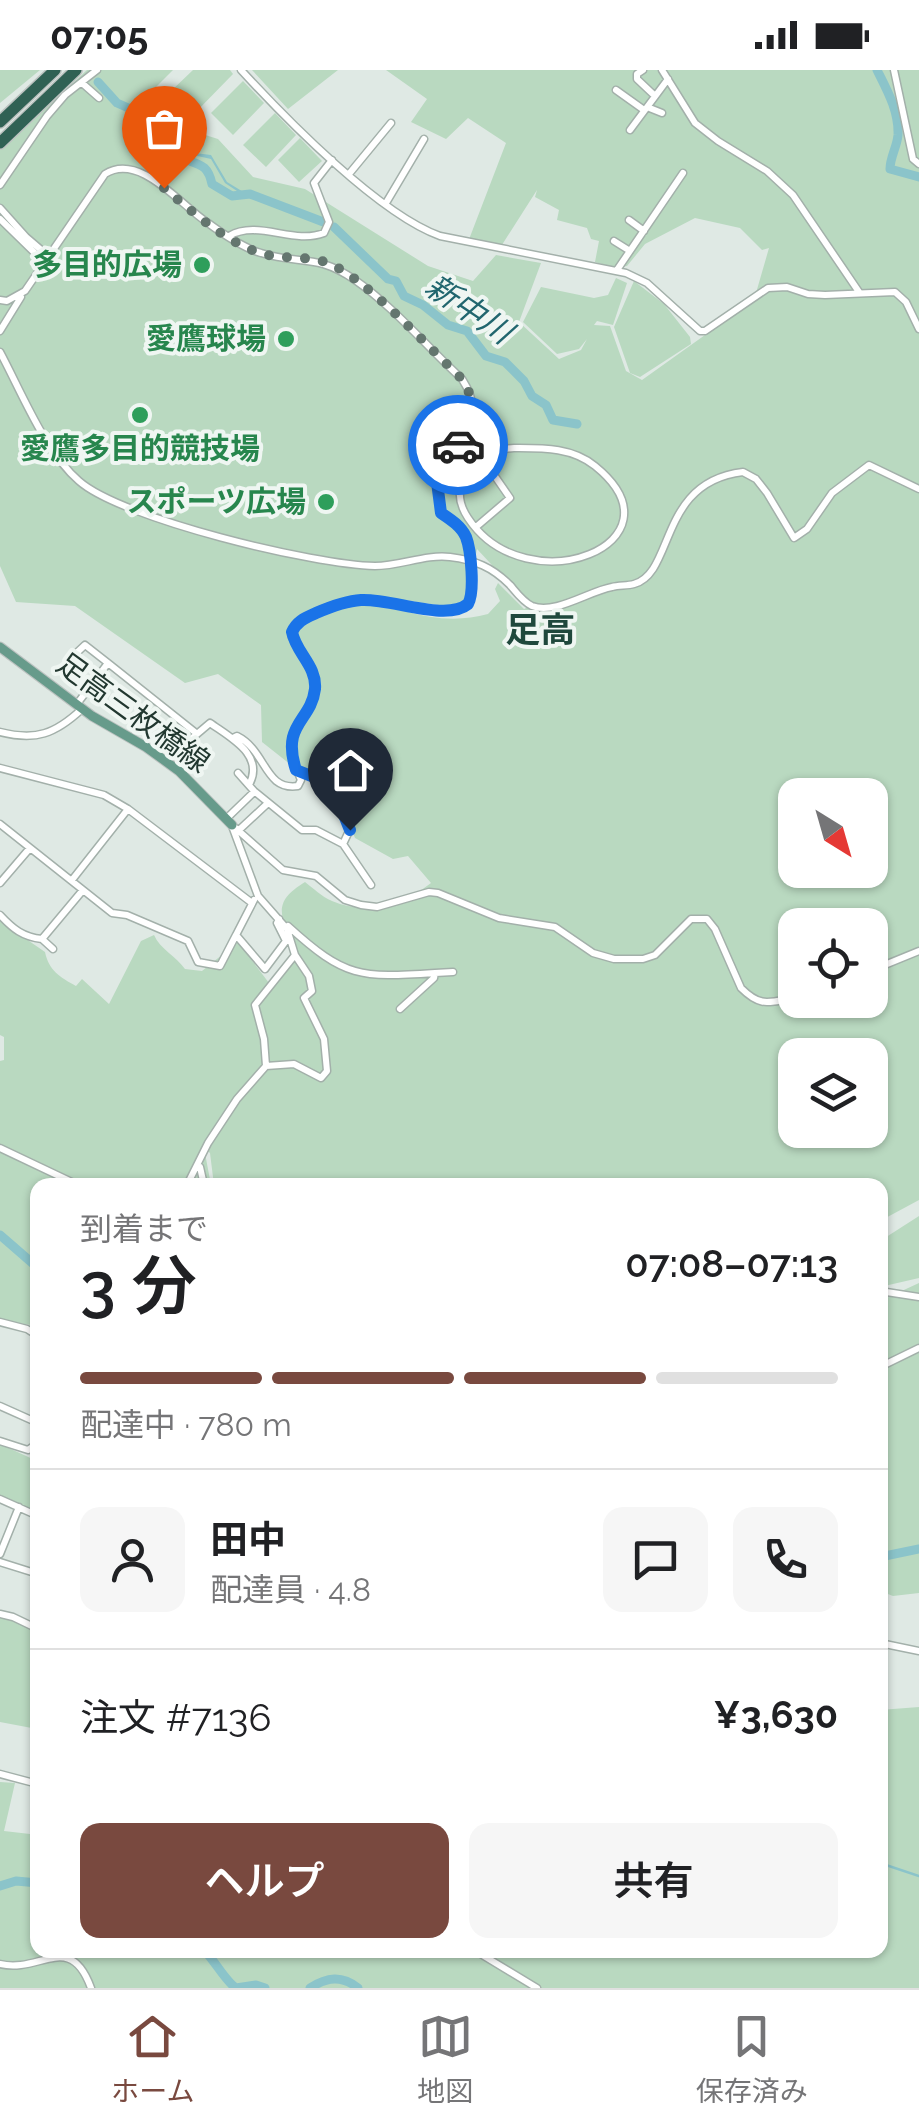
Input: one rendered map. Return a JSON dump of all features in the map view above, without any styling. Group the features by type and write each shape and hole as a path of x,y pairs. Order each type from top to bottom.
{"highway":[{"path":"0,122 55,70"},
{"path":"0,142 76,70"}],"main road":[{"name":"足高三枚橋線","path":"0,648 79,706 165,761 232,825"}],"street":[{"path":"0,185 65,94 97,70"},
{"path":"241,70 332,160 422,230 617,270 647,283 700,332 768,288 787,287 825,295 895,292 906,302 919,329"},
{"path":"643,70 636,76 655,96"},
{"path":"662,70 695,123 718,142 767,171 792,195 859,294"},
{"path":"894,70 913,158 919,164"},
{"path":"630,130 668,79"},
{"path":"82,83 99,98"},
{"path":"616,90 662,114"},
{"path":"350,174 392,123"},
{"path":"386,203 424,139"},
{"path":"229,236 242,229 305,237 324,232 329,222 314,184 332,160"},
{"path":"0,331 104,174 122,167 142,174 229,236 261,253 328,263 357,282 462,379 474,403 466,433 437,482 441,513 466,537 472,597 456,612 364,599 334,606 296,624 292,638 309,664 315,682 312,699 294,730 291,748 300,780 298,786 290,788 276,783 252,745 233,738"},
{"path":"617,270 683,173"},
{"path":"0,208 45,258"},
{"path":"0,219 45,258"},
{"path":"628,220 644,231"},
{"path":"614,241 630,252"},
{"path":"0,300 8,301 25,292"},
{"path":"0,352 65,467 92,491 118,505 277,550 342,564 377,566 443,556 470,560 494,571 525,601 537,607 560,604 612,586 638,583 648,576 679,510 698,489 718,477 744,472 756,479 794,538 806,529 832,494 869,465 919,489"},
{"path":"466,433 494,451 555,450 582,456 610,480 626,521 614,539 598,551 559,561 512,555 485,538 458,497 464,476 494,451"},
{"path":"476,527 510,498 483,459"},
{"path":"69,660 86,645 196,733"},
{"path":"0,732 27,739 50,732 79,706 108,663"},
{"path":"0,824 112,913 188,941 198,962 220,966 255,899 232,825 251,788 254,762 233,738 210,723 165,761"},
{"path":"0,768 104,795 128,808 255,899 311,948 341,968 356,974 452,972"},
{"path":"296,770 324,781 334,790 350,830 343,844"},
{"path":"238,773 302,830 316,830 343,844 371,885"},
{"path":"232,825 268,803"},
{"path":"72,880 128,808"},
{"path":"232,825 282,870 316,876 345,900 377,907 438,893 498,918 555,927 593,953 614,959 655,955 691,919 707,918 716,930 734,977 748,995 762,1003 778,1001"},
{"path":"0,883 30,848"},
{"path":"42,939 82,890"},
{"path":"0,915 28,938 42,939 53,949"},
{"path":"236,935 265,969 286,940 278,921"},
{"path":"269,936 278,921"},
{"path":"192,1178 208,1143 237,1099 266,1066 294,1064 320,1078 327,1072 324,1039 304,998 312,991 308,976 278,921"},
{"path":"888,962 919,952"},
{"path":"266,1066 255,1005 296,955"},
{"path":"400,1009 435,973"},
{"path":"0,1148 63,1178"},
{"path":"200,1165 203,1178"},
{"path":"888,1292 919,1297"},
{"path":"0,1322 30,1330"},
{"path":"888,1364 919,1348"},
{"path":"0,1406 30,1419"},
{"path":"0,1441 30,1449"},
{"path":"0,1499 30,1512"},
{"path":"0,1554 19,1507"},
{"path":"0,1562 30,1571"},
{"path":"0,1614 30,1625"},
{"path":"888,1644 919,1650"},
{"path":"0,1774 30,1782"},
{"path":"0,1964 17,1967 56,1958"},
{"path":"68,1958 84,1971 91,1988"},
{"path":"487,1958 537,1988"}],"green space":[{"path":"0,70 40,70 0,103"},
{"path":"87,70 173,70 150,93 183,128 218,139 253,177 305,189 428,266 473,281 496,255 541,263 519,322 559,359 581,350 587,339 579,349 557,354 523,322 541,287 594,298 608,295 616,278 627,283 613,325 597,321 594,325 610,326 626,371 642,380 754,300 769,248 762,250 740,228 695,218 645,244 627,266 617,268 595,262 599,241 591,239 587,228 557,220 559,210 535,197 537,190 500,248 468,242 506,143 468,118 446,139 411,122 427,99 386,70 919,70 919,1200 888,1217 888,1178 213,1178 210,1153 204,1148 210,1178 30,1178 30,1325 0,1320 0,1061 4,1060 4,1037 0,1035 0,921 45,952 52,969 60,976 76,986 82,979 109,1004 141,941 154,935 185,969 202,971 238,942 269,983 294,952 283,920 283,905 305,882 328,899 358,907 397,902 431,883 408,856 393,859 355,838 345,812 324,781 305,776 262,742 261,705 218,674 185,683 75,606 16,602 0,566 0,149","holes":["477,549 530,606 524,609 498,583 495,589 500,601 488,614 456,619 424,616 362,594 458,608 468,596"]},
{"path":"193,70 230,70 233,74 193,115 170,92"},
{"path":"252,70 338,70 288,109"},
{"path":"243,81 264,103 233,135 211,113"},
{"path":"275,113 296,135 266,167 243,145"},
{"path":"300,138 322,161 299,182 278,160"},
{"path":"634,281 664,304 690,337 691,344 640,377 630,373 614,327"},
{"path":"919,1216 919,1278 888,1285 888,1236"},
{"path":"919,1283 919,1593 893,1596 888,1594 888,1297"},
{"path":"0,1444 30,1458 30,1508 0,1497"},
{"path":"0,1614 30,1626 30,1728 0,1722"},
{"path":"919,1707 919,1988 0,1988 0,1782 15,1783 4,1831 30,1834 30,1958 888,1958 888,1709"}],"water":[{"path":"148,100 179,151 211,155 227,182 245,193 225,183 211,159 193,155 192,162 169,163 143,130 127,126"}],"waterway":[{"path":"877,70 897,118 890,169 919,177"},
{"name":"新中川","path":"98,82 117,103 133,110 145,122"},
{"name":"新中川","path":"184,159 203,167 212,184 232,196 250,194 326,223"},
{"name":"新中川","path":"334,227 388,279 396,281 404,296 448,325 467,331 486,356 505,362 524,381 532,396 546,405 553,420 577,424"},
{"path":"0,1235 30,1261"},
{"path":"888,1555 919,1549"},
{"path":"888,1866 919,1876"},
{"path":"0,1886 30,1882"},
{"path":"210,1958 236,1988 265,1988"},
{"path":"310,1988 334,1979 358,1988"}],"way so far":[{"path":"164,188 206,222 244,245 261,253 328,263 369,292 462,379 470,392 474,403 472,416 458,445"}],"place":[{"name":"多目的広場","path":"202,265"},
{"name":"愛鷹球場","path":"286,339"},
{"name":"愛鷹多目的競技場","path":"140,415"},
{"name":"スポーツ広場","path":"326,502"}],"district":[{"name":"足高","path":"540,630"}],"route":[{"path":"350,830 334,790 324,781 296,770 292,758 294,730 312,699 315,682 309,664 294,644 292,632 303,619 364,599 452,612 468,604 473,586 466,537 441,513 437,482 458,445"}]}
